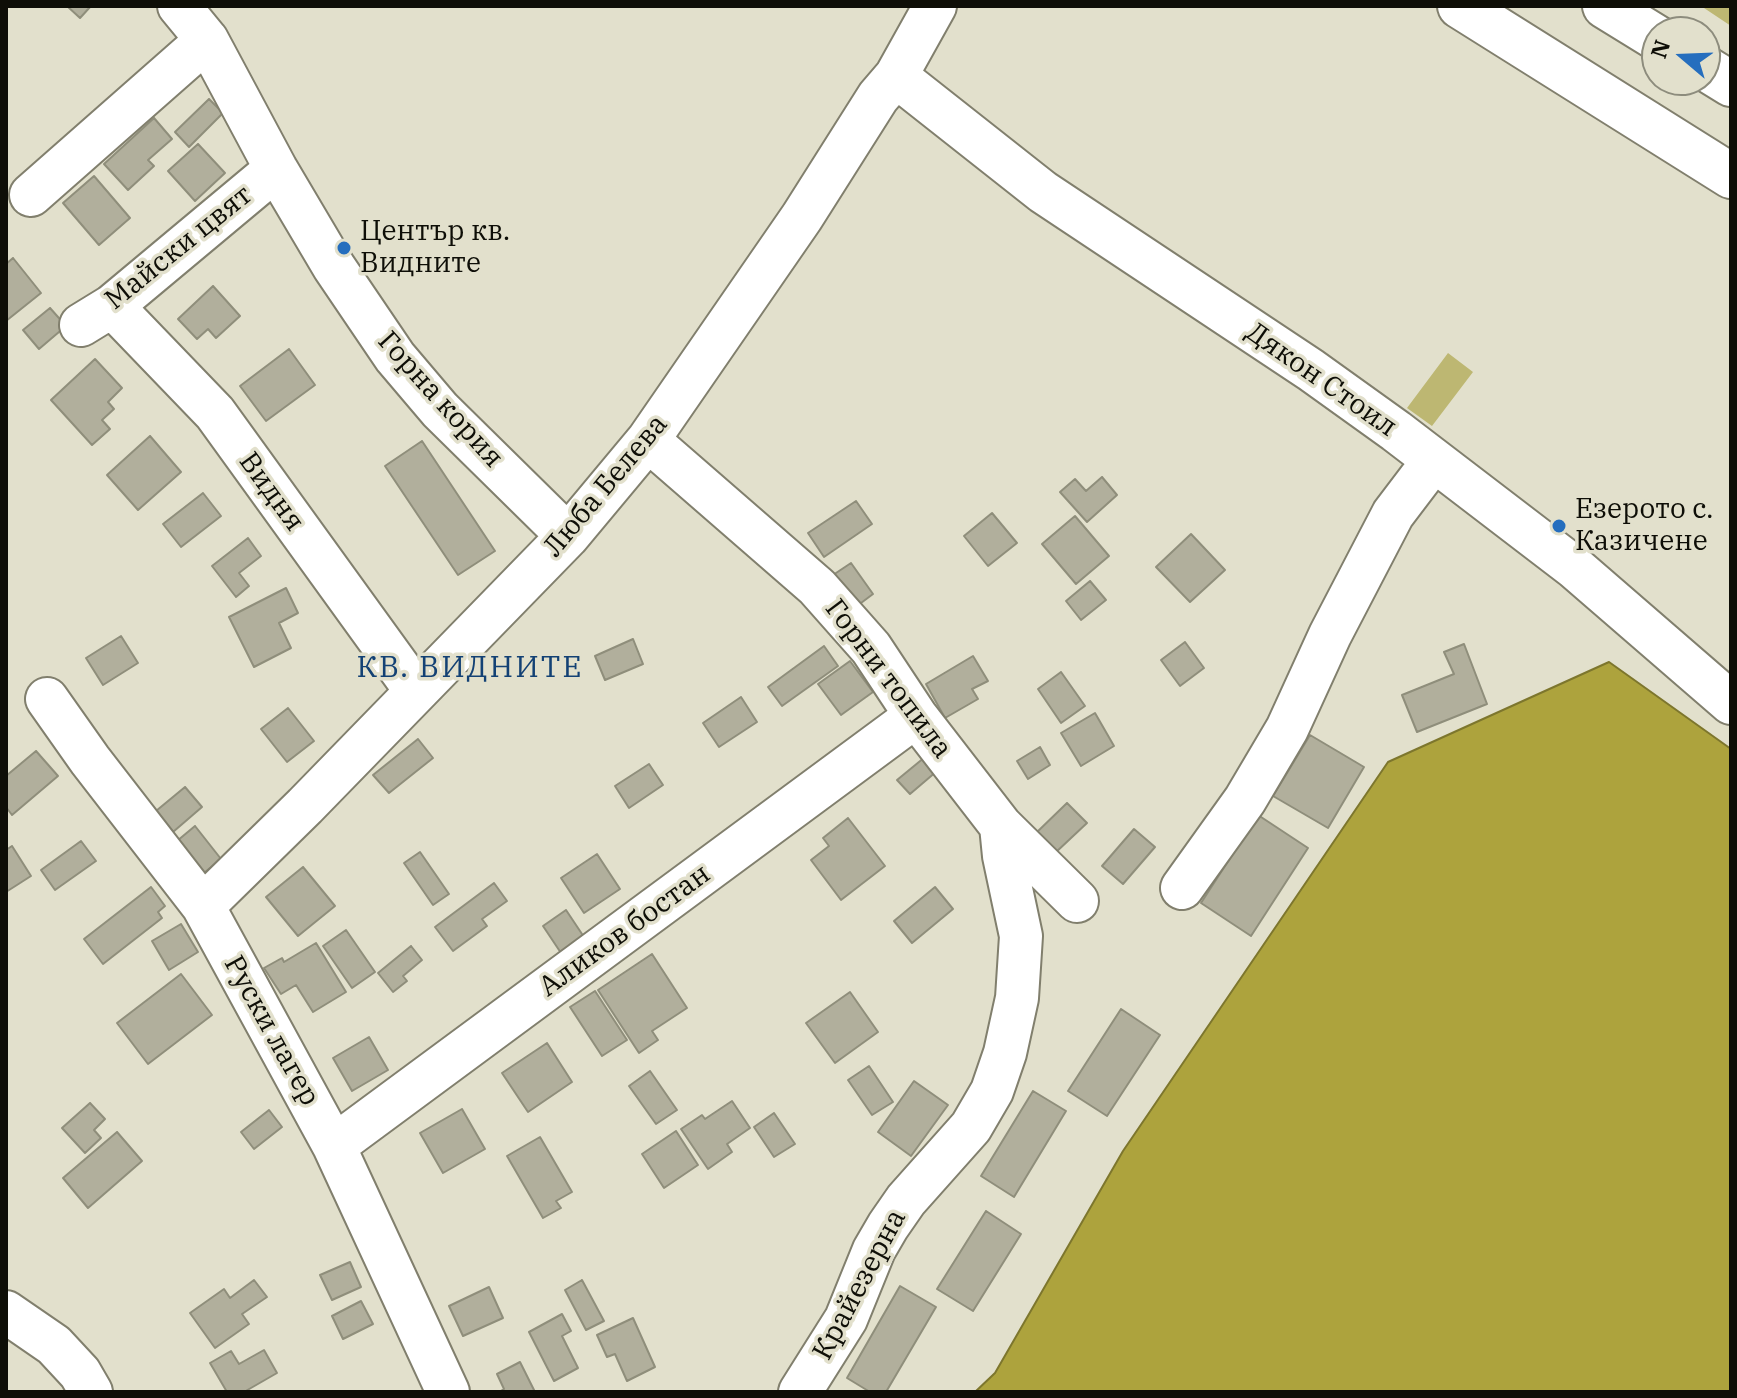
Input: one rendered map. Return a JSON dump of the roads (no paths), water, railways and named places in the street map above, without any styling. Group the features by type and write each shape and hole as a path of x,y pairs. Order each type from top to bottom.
{"highway":[{"path":"1460,6 1731,176"},
{"path":"1605,6 1641,28"}],"street":[{"name":"Горна кория","path":"179,6 207,40 276,169 334,267 395,357 440,410 568,536"},
{"name":"Люба Белева","path":"203,906 568,536 648,440 802,217 878,97 896,76 935,6"},
{"path":"31,195 207,40"},
{"name":"Дякон Стоил","path":"896,76 1043,192 1311,370 1434,460 1575,568 1731,703"},
{"name":"Майски цвят","path":"97,316 276,169"},
{"name":"Видня","path":"97,316 215,413 416,691"},
{"name":"Горни топила","path":"648,440 817,587 871,648 916,716 1001,826 1077,901"},
{"path":"1182,888 1245,800 1287,729 1330,635 1393,514 1434,460"},
{"name":"Руски лагер","path":"47,699 203,906 334,1146 448,1392"},
{"name":"Аликов бостан","path":"334,1146 916,716"},
{"name":"Крайезерна","path":"800,1392 846,1319 874,1250 888,1226 906,1200 971,1127 992,1091 1005,1053 1017,998 1021,936 1004,856 1001,826"},
{"path":"6,1312 54,1345 80,1373 91,1392"}],"place":[{"name":"Център кв. Видните","path":"344,248"},
{"name":"Езерото с. Казичене","path":"1559,526"}],"district":[{"name":"КВ. ВИДНИТЕ","path":"470,668"}]}
